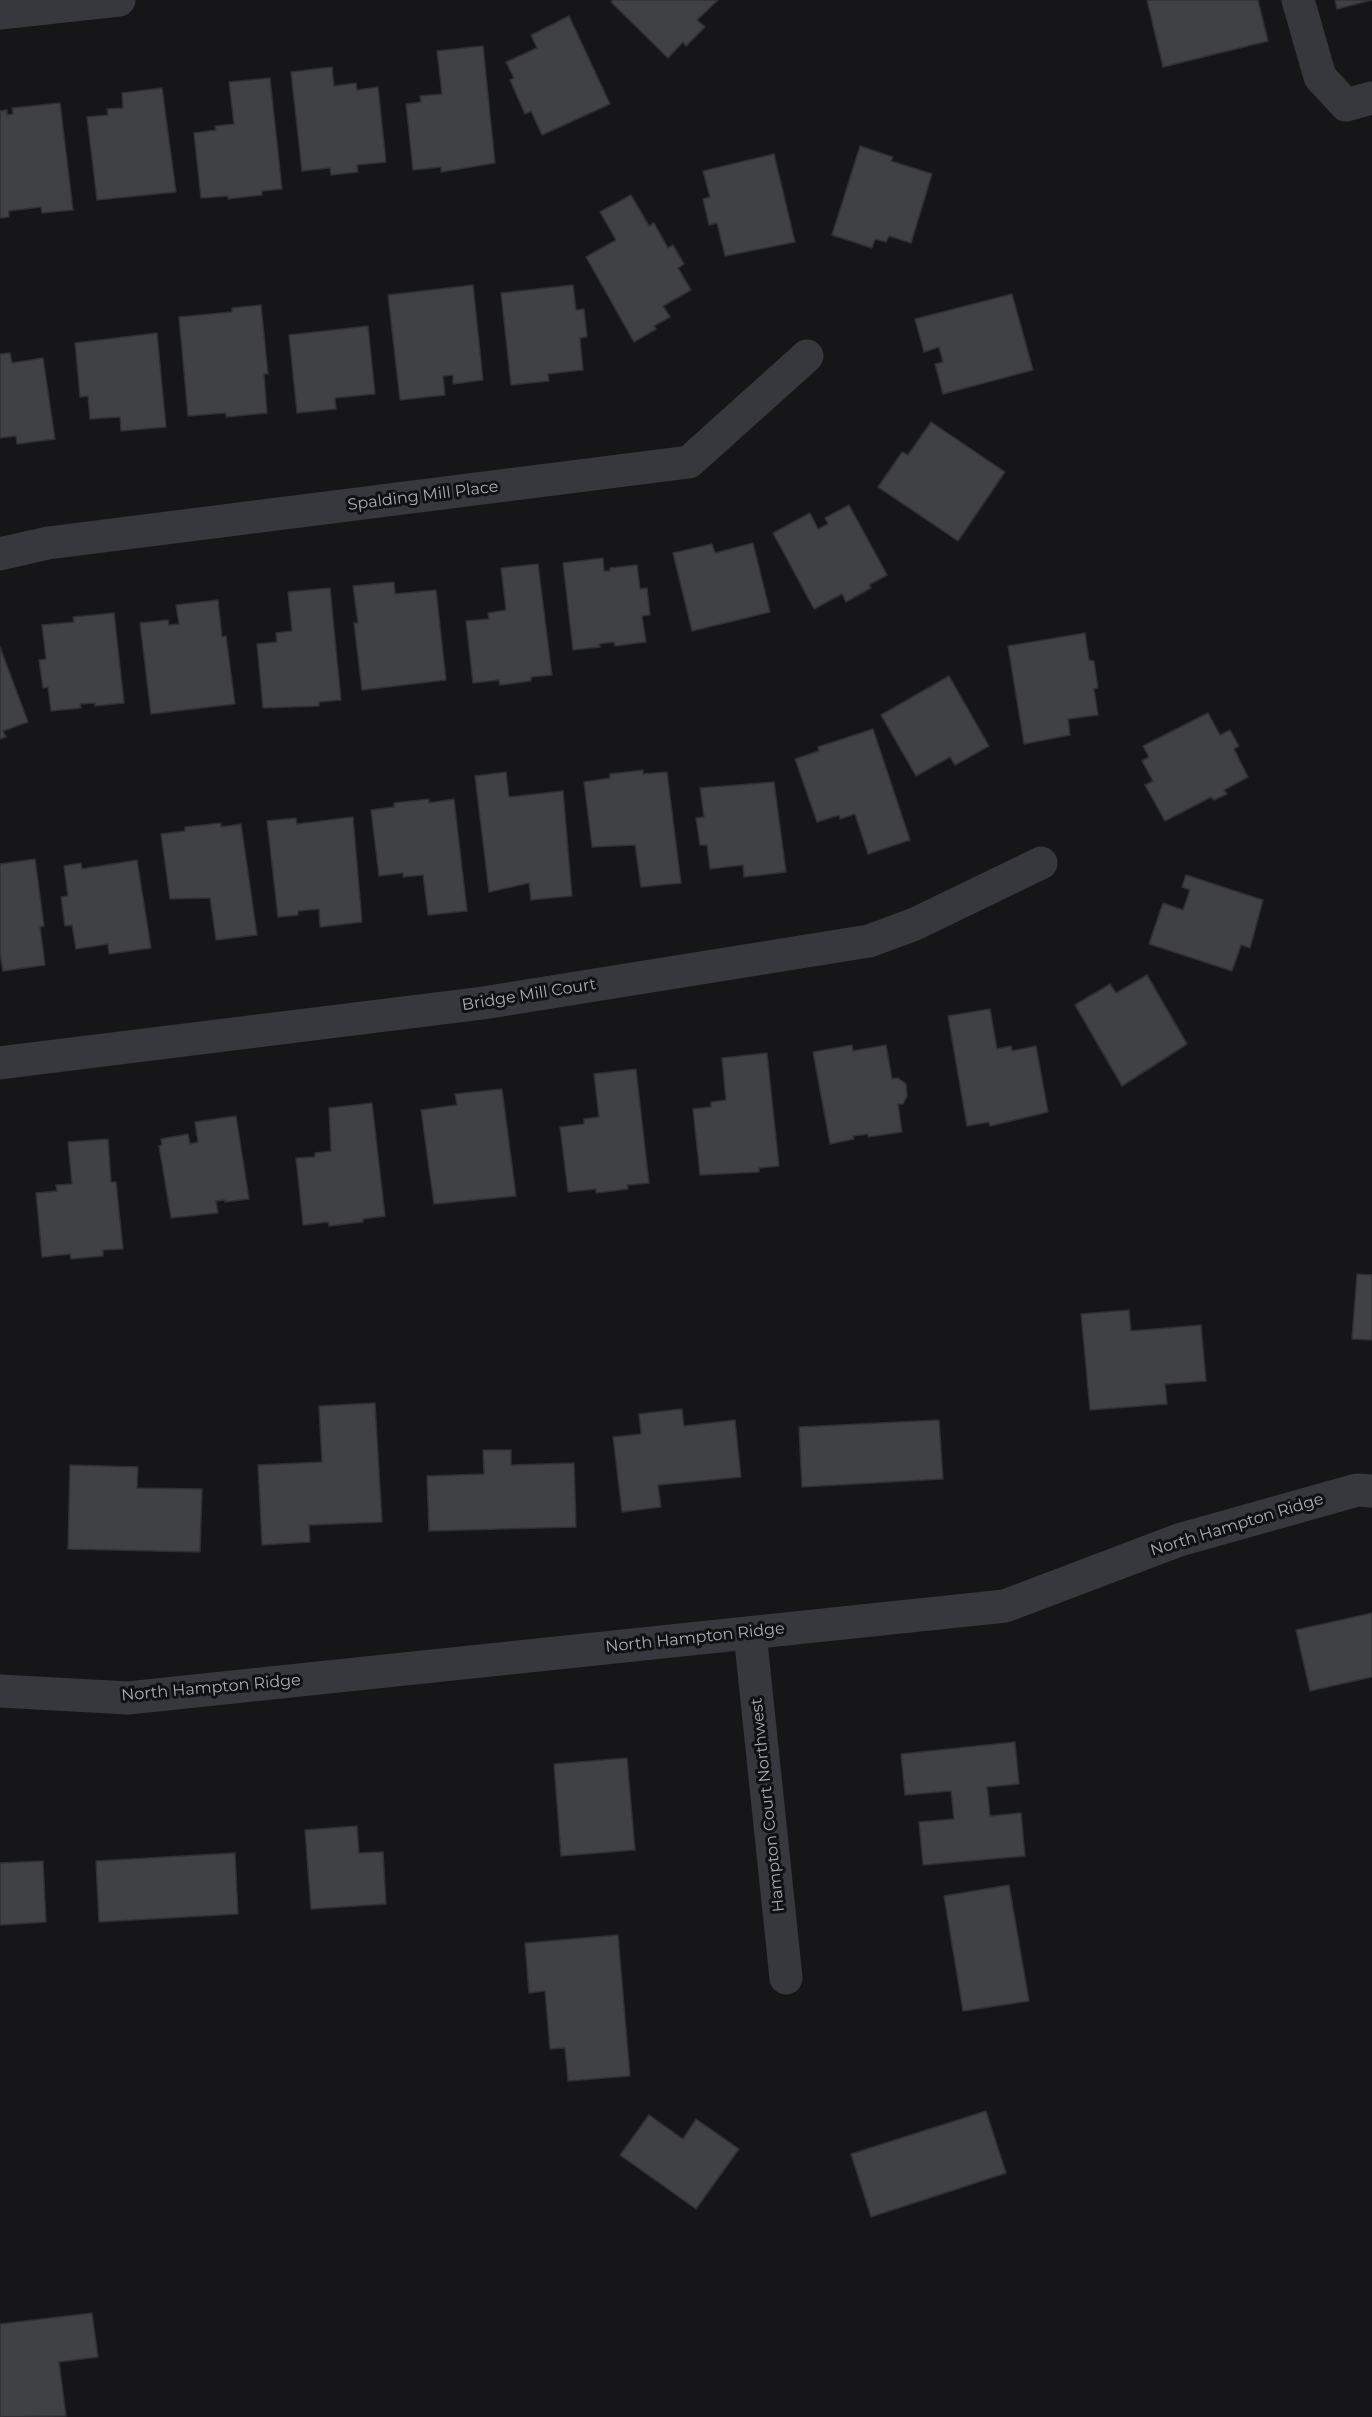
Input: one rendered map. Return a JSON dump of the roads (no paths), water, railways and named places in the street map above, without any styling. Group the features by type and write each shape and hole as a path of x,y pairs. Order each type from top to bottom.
{"street":[{"path":"0,13 119,0"},
{"path":"1298,0 1320,77 1346,105 1372,98"},
{"name":"Spalding Mill Place","path":"0,554 48,543 689,462 807,356"},
{"name":"Bridge Mill Court","path":"0,1063 483,1003 869,941 915,924 1041,863"},
{"name":"North Hampton Ridge","path":"0,1691 128,1698 1005,1606 1179,1540 1358,1490 1372,1491"},
{"name":"Hampton Court Northwest","path":"750,1633 786,1978"}]}
